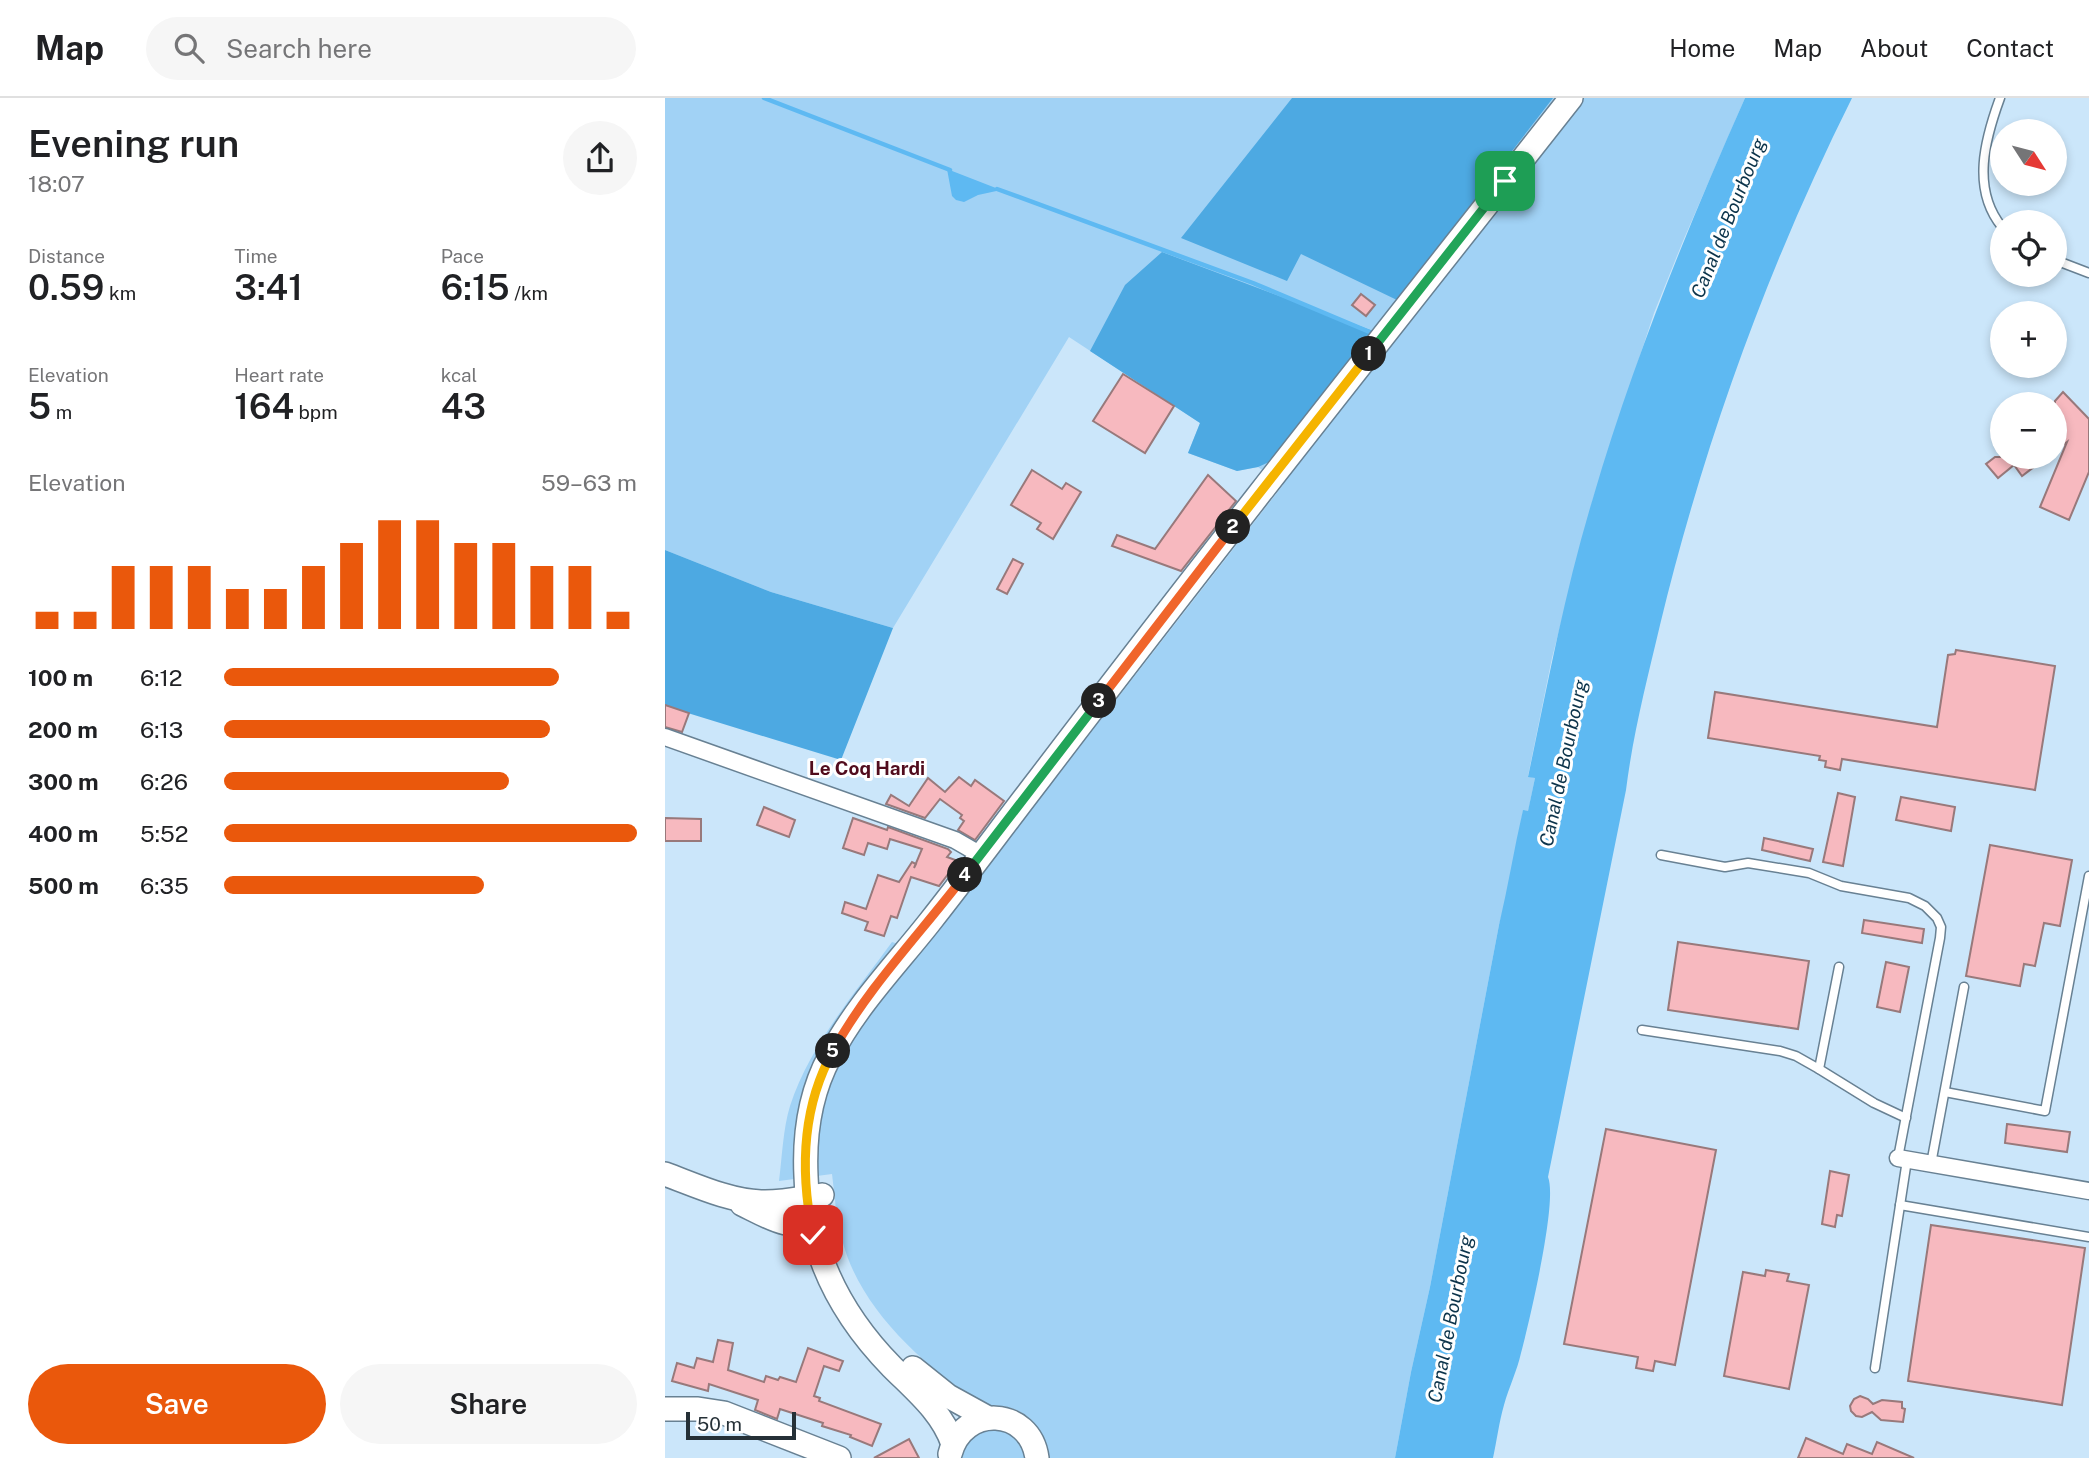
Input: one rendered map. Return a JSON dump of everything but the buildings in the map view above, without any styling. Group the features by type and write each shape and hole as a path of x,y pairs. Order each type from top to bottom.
{"main road":[{"path":"952,1451 936,1412 871,1345 849,1315 827,1274 814,1196 821,1141 820,1098 853,1037 927,926 1187,584 1571,98"},
{"path":"665,1174 724,1194 763,1202 814,1196"},
{"path":"724,1194 781,1223 796,1226 818,1224"},
{"path":"818,1224 847,1284 877,1329 902,1357 936,1387 962,1405 988,1418 1007,1420 1023,1429 1033,1442 1037,1458"},
{"path":"665,1409 719,1411 839,1458"},
{"path":"952,1451 967,1427 988,1418"},
{"path":"665,1424 713,1419 759,1426"}],"street":[{"path":"665,737 955,839 981,855"},
{"path":"1902,1159 2089,1191"}],"lane":[{"path":"1992,210 1987,197 1983,166 1988,135 2000,98"},
{"path":"2067,265 2089,273"},
{"path":"1661,855 1725,867 1748,863 1809,873 1846,887 1909,898 1934,914 1941,927 1906,1118 1900,1205 1875,1367"},
{"path":"1945,1092 2045,1111 2089,876"},
{"path":"1819,1069 1839,967"},
{"path":"1931,1164 1965,987"},
{"path":"1642,1030 1780,1051 1796,1056 1874,1103 1906,1118"},
{"path":"1900,1205 2089,1237"}],"shaded area":[{"path":"665,98 1745,98 1654,313 1593,499 1552,658 1528,776 1535,778 1528,812 1523,811 1499,925 1395,1458 1049,1458 1045,1441 1031,1420 1017,1410 977,1401 915,1352 879,1312 852,1267 843,1243 832,1174 779,1181 790,1106 809,1062 849,1000 892,942 921,951 1283,485 1258,467 1237,471 1188,453 1200,423 1069,337 893,628 771,592 665,550"},
{"path":"1292,98 1553,98 1397,300 1301,254 1287,281 1181,238"},
{"path":"1162,252 1373,331 1276,459 1258,467 1237,471 1188,453 1200,423 1090,351 1125,285"},
{"path":"665,550 771,592 893,628 841,760 665,706"},
{"path":"991,1428 1014,1437 1026,1458 961,1458 971,1439"}],"water":[{"name":"Canal de Bourbourg","path":"1745,98 1852,98 1793,226 1741,356 1677,557 1636,728 1626,790 1548,1177 1549,1210 1536,1290 1519,1360 1502,1411 1493,1458 1395,1458 1499,925 1523,810 1528,811 1535,778 1528,777 1574,567 1609,447 1643,346 1702,197"},
{"path":"947,169 1001,190 978,195 964,202 956,200 952,196"}],"waterway":[{"path":"764,98 950,170"},
{"path":"997,189 1253,283 1372,333"}],"district":[{"name":"Le Coq Hardi","path":"867,768"}],"route":[{"path":"813,1235 805,1174 809,1115 824,1068 848,1025 927,926 1181,593 1505,181"}]}
